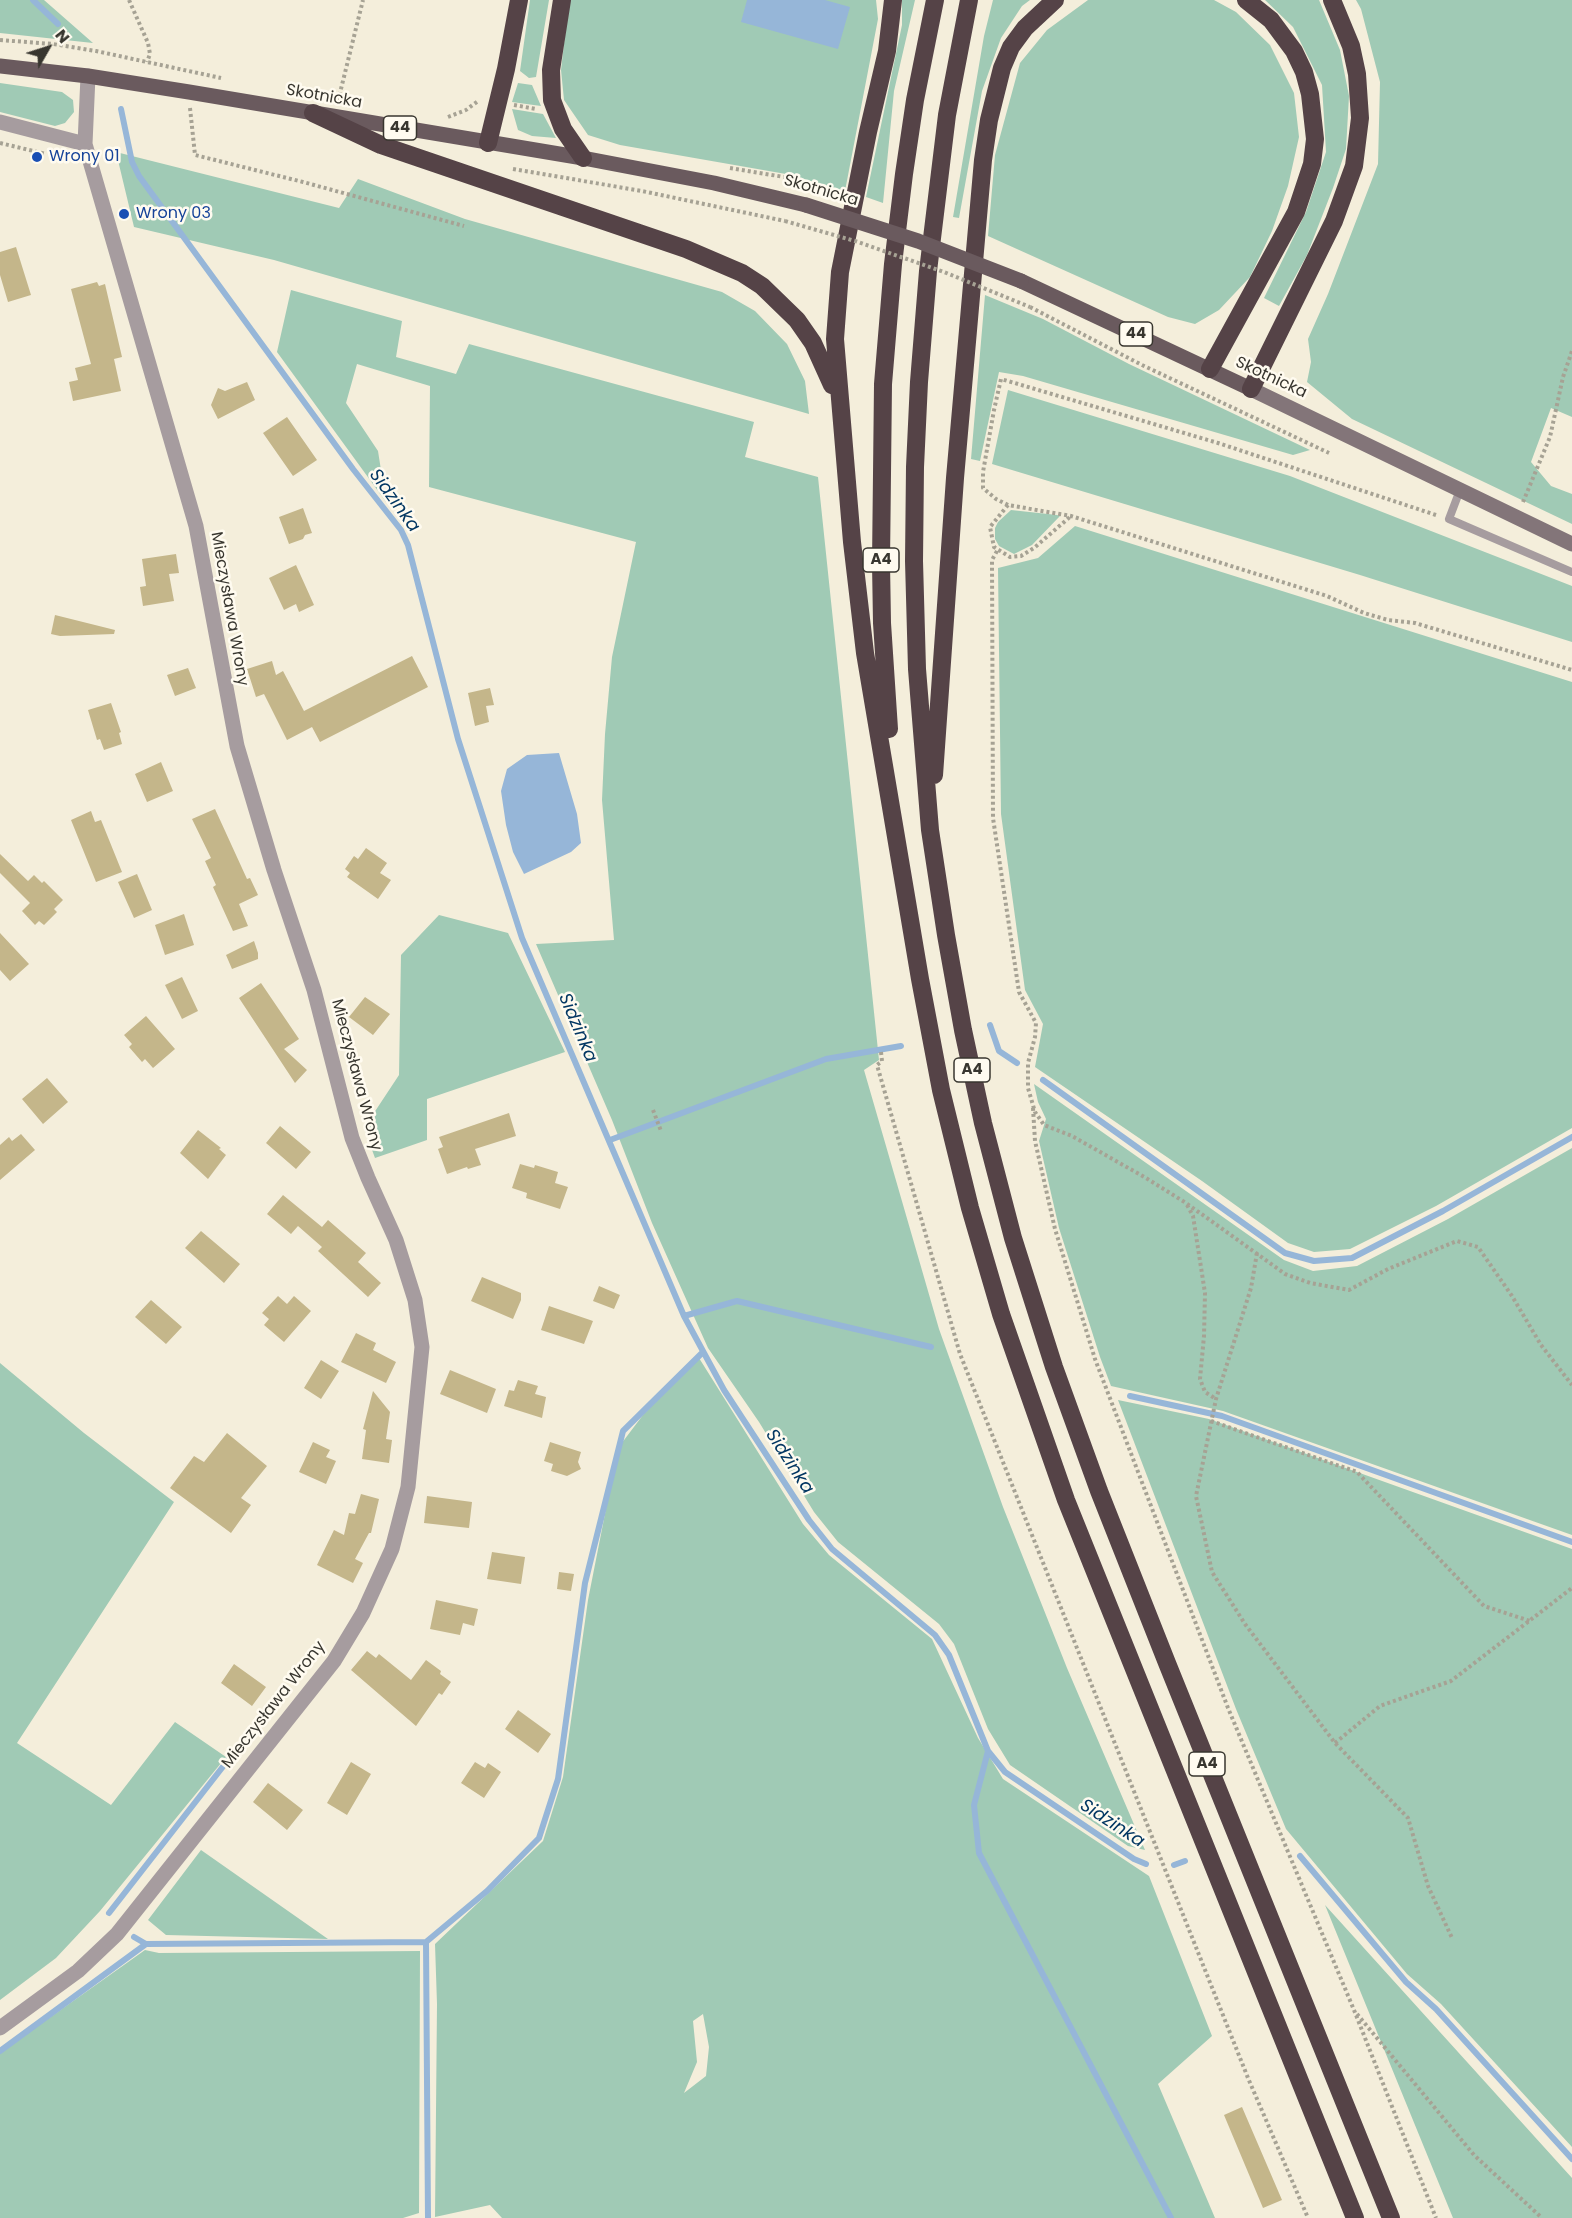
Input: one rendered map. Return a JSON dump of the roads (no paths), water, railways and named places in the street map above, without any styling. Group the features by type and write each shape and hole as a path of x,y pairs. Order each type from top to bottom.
{"highway":[{"path":"488,143 519,0"},
{"path":"562,0 550,83 552,100 563,129 583,158"},
{"path":"892,0 887,51 840,272 835,339 852,542 865,653 900,855"},
{"name":"A4","path":"935,0 915,100 893,264 881,419 882,623 900,855 941,1090 970,1208 1001,1314 1062,1489 1113,1621 1355,2218"},
{"name":"A4","path":"969,0 947,115 937,185 921,345 915,456 914,561 916,639 930,830 963,1030 991,1154 1034,1305 1112,1523 1391,2218"},
{"path":"930,830 955,478 980,194 989,120 1002,69 1011,47 1025,28 1055,0"},
{"path":"1210,369 1296,212 1312,164 1315,139 1310,94 1304,72 1294,51 1271,20 1246,0"},
{"path":"1251,389 1334,222 1354,166 1360,118 1358,74 1351,46 1332,0"},
{"path":"313,113 381,145 677,245 742,273 762,286 797,320 822,360 840,403"}],"main road":[{"name":"Skotnicka","path":"0,66 88,76 583,158 714,183 806,205 918,241 1021,281 1210,369 1572,544"}],"street":[{"name":"Mieczysława Wrony","path":"0,2028 78,1971 117,1934 334,1661 363,1613 392,1549 408,1487 422,1347 415,1300 396,1240 352,1138 315,990 274,870 239,753 196,526 85,144 88,76"},
{"path":"0,122 85,144"}],"lane":[{"path":"1460,490 1449,519 1572,572"}],"water":[{"path":"747,0 825,0 850,7 838,49 741,22"},
{"path":"559,753 577,814 581,843 571,852 524,874 513,852 506,825 501,791 507,769 527,755"}],"waterway":[{"name":"Sidzinka","path":"33,0 58,24"},
{"name":"Sidzinka","path":"121,109 132,162 139,176 353,469 401,530 408,545 458,739 522,938 684,1316 724,1390 809,1520 832,1549 935,1635 949,1655 988,1751 1005,1772 1134,1859 1146,1864"},
{"path":"990,1025 999,1051 1017,1063"},
{"path":"610,1140 826,1059 901,1046"},
{"path":"1043,1080 1285,1253 1314,1261 1352,1258 1443,1211 1572,1137"},
{"path":"684,1316 737,1301 931,1347"},
{"path":"428,2218 426,1942 487,1891 539,1838 558,1779 585,1583 623,1431 703,1352"},
{"path":"1130,1396 1222,1416 1572,1542"},
{"path":"988,1751 974,1805 979,1853 1171,2218"},
{"path":"109,1913 232,1755"},
{"name":"Sidzinka","path":"1300,1856 1406,1982 1436,2009 1572,2159"},
{"name":"Sidzinka","path":"1174,1865 1185,1861"},
{"path":"134,1937 146,1944"},
{"path":"0,2051 146,1944 426,1942"}],"place":[{"name":"Wrony 01","path":"37,157"},
{"name":"Wrony 03","path":"124,214"}]}
